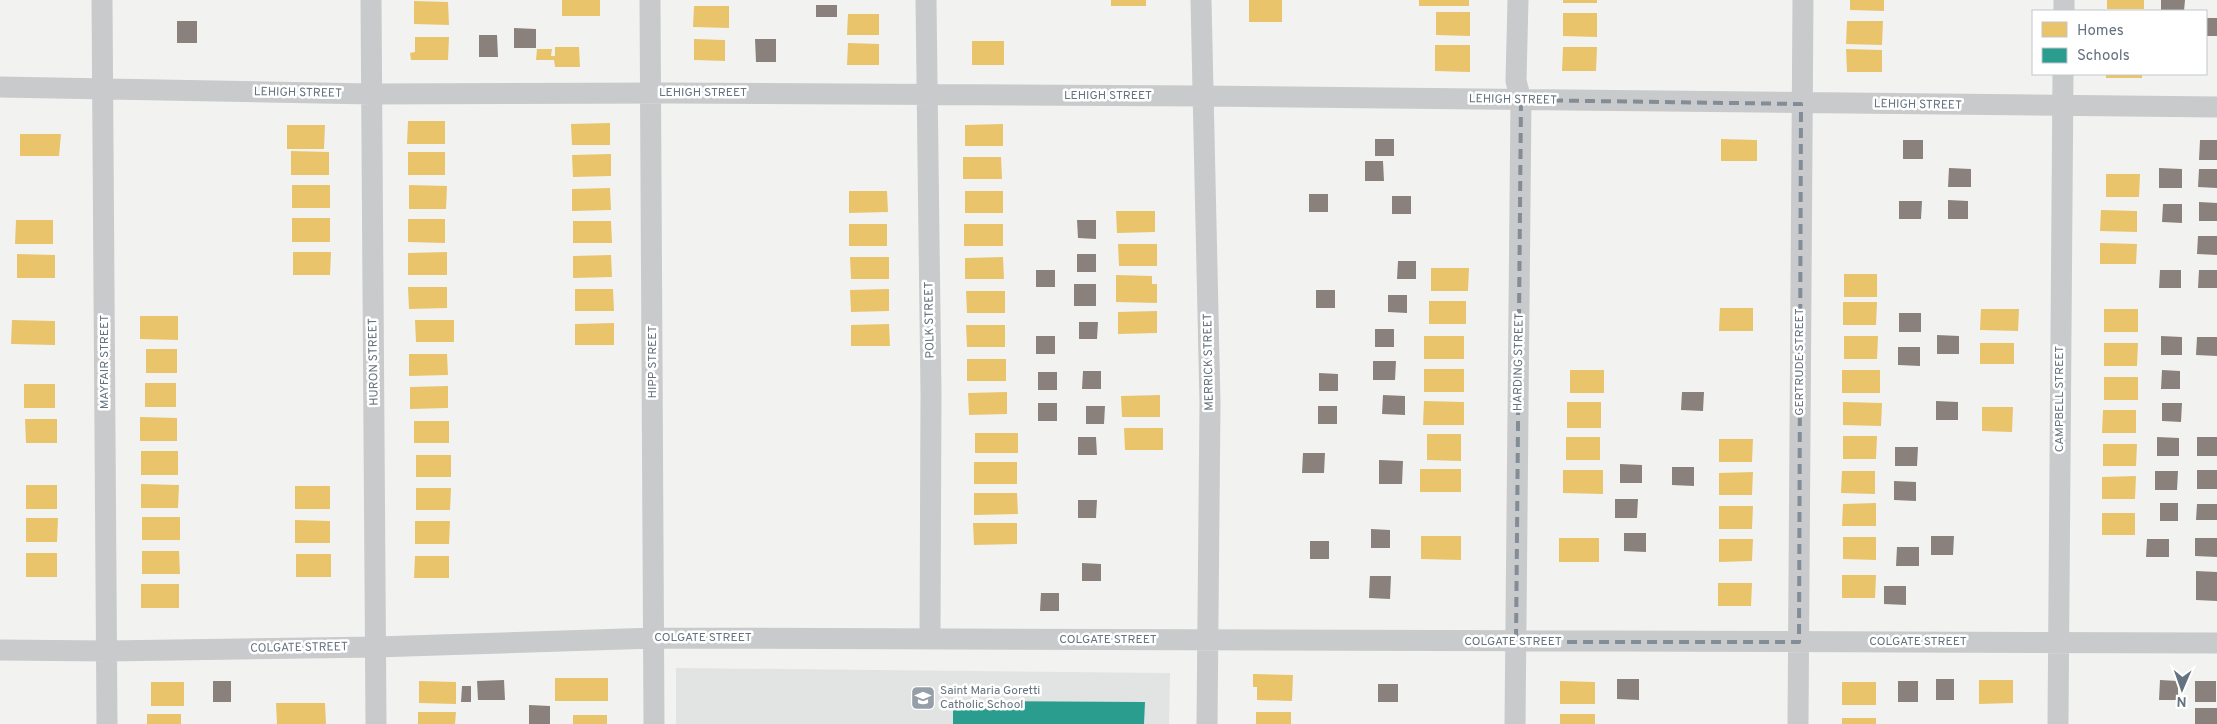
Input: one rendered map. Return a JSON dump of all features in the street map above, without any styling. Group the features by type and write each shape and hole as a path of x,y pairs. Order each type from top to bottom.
{"street":[{"name":"MAYFAIR STREET","path":"102,0 108,651 107,724"},
{"name":"HURON STREET","path":"371,0 376,724"},
{"name":"HIPP STREET","path":"650,0 654,724"},
{"name":"POLK STREET","path":"926,0 931,394 930,639"},
{"name":"MERRICK STREET","path":"1201,0 1210,403 1207,724"},
{"name":"HARDING STREET","path":"1515,724 1521,100 1516,80 1518,0"},
{"name":"GERTRUDE STREET","path":"1798,724 1802,0"},
{"name":"CAMPBELL STREET","path":"2058,724 2063,75"},
{"name":"LEHIGH STREET","path":"0,88 371,94 651,92 2217,107"},
{"name":"COLGATE STREET","path":"0,650 108,651 376,647 655,638 2217,643"}],"highlighted area":[{"path":"1521,100 1801,104 1799,642 1516,642"}],"shaded area":[{"name":"Saint Maria Goretti Catholic School","path":"676,668 1170,673 1169,724 676,724"}],"building: Homes":[{"path":"562,0 600,0 600,16 562,16"},
{"path":"1111,0 1146,0 1146,6 1111,6"},
{"path":"1249,0 1282,0 1282,22 1249,22"},
{"path":"1419,0 1469,0 1469,6 1419,6"},
{"path":"1563,0 1597,0 1597,3 1563,3"},
{"path":"1850,0 1884,0 1884,11 1850,10"},
{"path":"2107,0 2144,0 2144,9 2107,9"},
{"path":"414,1 448,2 449,25 414,24"},
{"path":"694,6 729,6 729,28 693,27"},
{"path":"1436,12 1470,12 1470,36 1436,35"},
{"path":"1563,13 1597,13 1597,37 1563,36"},
{"path":"848,14 879,14 879,35 847,35"},
{"path":"1847,21 1883,21 1882,45 1846,44"},
{"path":"415,37 449,37 448,60 411,60 410,53 415,52"},
{"path":"694,39 725,40 725,61 694,60"},
{"path":"972,41 1004,41 1004,65 972,65"},
{"path":"848,43 879,44 879,65 847,65"},
{"path":"1435,45 1470,45 1470,72 1435,71"},
{"path":"555,47 579,47 580,67 555,67 554,60 536,60 537,49 552,49 551,56 555,56"},
{"path":"1563,47 1597,47 1596,71 1562,71"},
{"path":"1846,49 1882,50 1882,72 1847,72"},
{"path":"2106,75 2142,75 2142,78 2106,78"},
{"path":"408,121 445,121 445,144 407,144"},
{"path":"610,123 610,145 572,145 571,124"},
{"path":"1003,124 1003,146 965,146 965,125"},
{"path":"287,125 325,125 324,149 287,149"},
{"path":"20,134 61,134 59,156 20,156"},
{"path":"1721,139 1757,140 1757,161 1721,161"},
{"path":"291,151 329,152 329,175 291,175"},
{"path":"408,152 445,152 445,175 408,175"},
{"path":"611,154 611,176 573,177 572,155"},
{"path":"963,157 1001,157 1002,179 963,179"},
{"path":"2106,174 2140,174 2139,197 2106,197"},
{"path":"292,185 330,185 330,208 292,208"},
{"path":"409,185 447,186 446,209 409,209"},
{"path":"610,188 611,210 572,211 572,189"},
{"path":"849,191 887,191 888,212 849,213"},
{"path":"965,191 1003,191 1003,213 965,213"},
{"path":"2101,210 2137,211 2137,232 2100,231"},
{"path":"1116,211 1155,211 1155,232 1117,233"},
{"path":"292,218 330,218 330,242 292,242"},
{"path":"408,219 445,219 445,243 408,242"},
{"path":"16,220 53,220 53,244 15,244"},
{"path":"573,221 611,221 612,243 573,243"},
{"path":"849,224 887,224 887,246 849,246"},
{"path":"964,224 1003,224 1003,246 964,246"},
{"path":"2100,243 2137,244 2136,264 2100,264"},
{"path":"1118,244 1157,244 1157,266 1119,266"},
{"path":"293,252 331,252 330,275 293,275"},
{"path":"447,252 447,275 408,275 408,253"},
{"path":"17,254 55,255 55,278 17,278"},
{"path":"611,255 612,277 573,278 573,256"},
{"path":"850,257 889,257 889,279 851,279"},
{"path":"1003,257 1004,279 965,279 965,258"},
{"path":"1431,268 1469,268 1468,291 1431,291"},
{"path":"1844,274 1877,274 1877,297 1844,297"},
{"path":"1116,275 1152,276 1152,284 1157,284 1157,303 1116,302"},
{"path":"408,287 447,287 447,308 409,309"},
{"path":"575,289 613,289 614,311 575,311"},
{"path":"889,289 889,311 851,312 850,290"},
{"path":"966,291 1005,291 1005,313 967,313"},
{"path":"1429,301 1466,301 1466,324 1429,324"},
{"path":"1843,302 1877,302 1876,325 1843,325"},
{"path":"1720,308 1753,308 1753,331 1719,331"},
{"path":"1981,309 2019,309 2018,331 1980,330"},
{"path":"2104,309 2138,309 2138,332 2104,332"},
{"path":"1157,311 1157,333 1118,334 1118,312"},
{"path":"140,316 178,316 178,340 140,339"},
{"path":"12,320 55,321 55,345 11,344"},
{"path":"415,320 454,320 454,342 416,342"},
{"path":"614,323 614,345 575,345 575,324"},
{"path":"889,324 890,346 851,346 851,325"},
{"path":"966,325 1005,325 1005,347 967,347"},
{"path":"1424,336 1464,336 1464,359 1424,359"},
{"path":"1844,336 1878,336 1877,359 1844,359"},
{"path":"1980,343 2014,343 2014,364 1980,364"},
{"path":"2104,343 2138,343 2137,366 2104,366"},
{"path":"146,349 177,349 177,373 146,373"},
{"path":"409,354 447,354 448,375 409,376"},
{"path":"967,359 1006,359 1006,381 967,381"},
{"path":"1424,369 1464,369 1464,392 1424,392"},
{"path":"1570,370 1604,370 1604,393 1570,393"},
{"path":"1842,370 1880,370 1880,393 1842,393"},
{"path":"2104,377 2138,377 2138,400 2104,400"},
{"path":"145,383 176,383 176,407 145,407"},
{"path":"24,384 55,384 55,408 24,408"},
{"path":"448,386 448,408 410,409 410,387"},
{"path":"1007,392 1007,414 969,415 968,393"},
{"path":"1160,395 1160,417 1122,417 1121,396"},
{"path":"1424,401 1464,402 1464,425 1423,425"},
{"path":"1567,402 1601,402 1601,428 1567,428"},
{"path":"1843,402 1882,403 1881,426 1843,425"},
{"path":"1982,407 2013,407 2012,432 1982,431"},
{"path":"2103,410 2136,410 2136,433 2102,433"},
{"path":"140,417 177,418 177,441 140,441"},
{"path":"25,419 57,419 57,443 26,443"},
{"path":"414,421 449,421 449,443 414,443"},
{"path":"1124,428 1163,428 1163,450 1125,450"},
{"path":"975,433 1018,433 1018,453 975,453"},
{"path":"1427,434 1461,434 1461,461 1427,460"},
{"path":"1843,436 1877,436 1876,459 1843,459"},
{"path":"1566,437 1600,437 1600,460 1566,460"},
{"path":"1719,439 1753,439 1752,462 1719,462"},
{"path":"2103,444 2137,444 2136,466 2103,466"},
{"path":"141,451 178,451 178,475 141,475"},
{"path":"416,455 451,455 451,477 416,477"},
{"path":"974,462 1017,462 1017,484 974,484"},
{"path":"1420,469 1461,469 1461,492 1420,492"},
{"path":"1563,470 1603,470 1603,494 1563,493"},
{"path":"1842,471 1875,471 1875,494 1841,493"},
{"path":"1753,472 1752,495 1719,495 1719,473"},
{"path":"2136,476 2135,499 2102,499 2102,477"},
{"path":"141,484 179,485 178,508 141,508"},
{"path":"26,485 57,485 57,509 26,509"},
{"path":"295,486 330,486 330,509 295,509"},
{"path":"416,488 451,488 450,510 416,510"},
{"path":"974,493 1017,493 1018,514 974,515"},
{"path":"1876,503 1876,526 1842,526 1843,504"},
{"path":"1719,506 1753,506 1752,529 1719,529"},
{"path":"2102,513 2135,513 2135,535 2102,535"},
{"path":"142,517 180,517 180,540 142,540"},
{"path":"26,518 58,518 57,542 26,542"},
{"path":"295,520 330,521 330,543 295,543"},
{"path":"415,521 450,521 449,544 415,544"},
{"path":"973,523 1017,523 1017,544 974,545"},
{"path":"1421,536 1461,536 1461,560 1421,559"},
{"path":"1843,537 1876,537 1876,560 1843,559"},
{"path":"1559,538 1599,538 1599,562 1559,562"},
{"path":"1719,539 1753,539 1752,561 1719,562"},
{"path":"142,551 179,551 180,574 142,574"},
{"path":"26,553 57,553 57,577 26,577"},
{"path":"296,554 331,554 331,577 296,577"},
{"path":"415,556 449,556 449,578 414,578"},
{"path":"1842,575 1876,575 1875,598 1842,598"},
{"path":"1718,583 1752,583 1751,606 1718,606"},
{"path":"141,584 179,584 179,608 141,608"},
{"path":"1253,674 1293,675 1292,701 1257,700 1257,687 1253,687"},
{"path":"555,678 608,678 608,701 555,701"},
{"path":"1979,680 2013,680 2013,703 1979,704"},
{"path":"419,681 456,682 456,704 419,703"},
{"path":"1560,681 1595,682 1595,704 1560,704"},
{"path":"151,682 184,682 184,706 151,706"},
{"path":"1842,682 1876,682 1876,705 1842,705"},
{"path":"276,703 325,703 326,724 277,724"},
{"path":"418,712 456,712 455,724 418,724"},
{"path":"1256,712 1291,712 1291,724 1256,724"},
{"path":"147,714 181,714 181,724 147,724"},
{"path":"1560,714 1595,714 1595,724 1560,724"},
{"path":"573,715 607,715 607,724 573,724"},
{"path":"1842,718 1876,718 1876,724 1842,724"}],"building: Schools":[{"name":"Saint Maria Goretti Catholic School","path":"953,701 1145,702 1144,724 953,724"}],"building: Industry":[{"path":"2161,0 2185,0 2184,10 2161,10"},
{"path":"816,5 837,5 837,17 816,17"},
{"path":"2207,18 2217,18 2217,36 2207,36"},
{"path":"177,21 197,21 197,43 177,43"},
{"path":"514,28 536,29 536,48 514,48"},
{"path":"479,35 497,35 498,57 479,57"},
{"path":"755,39 776,39 776,62 756,62"},
{"path":"1375,139 1394,139 1394,156 1375,156"},
{"path":"1903,140 1923,140 1923,159 1903,159"},
{"path":"2200,140 2217,140 2217,160 2199,160"},
{"path":"1365,161 1383,161 1384,181 1365,181"},
{"path":"1949,168 1971,169 1971,187 1948,187"},
{"path":"2159,168 2182,169 2182,188 2159,188"},
{"path":"2199,169 2217,169 2217,188 2198,187"},
{"path":"1309,194 1328,194 1328,212 1309,212"},
{"path":"1392,196 1411,196 1411,214 1392,214"},
{"path":"1948,200 1968,201 1968,219 1948,219"},
{"path":"1899,201 1922,201 1921,219 1899,219"},
{"path":"2199,202 2217,203 2217,221 2199,221"},
{"path":"2163,204 2182,204 2182,223 2162,222"},
{"path":"1077,220 1096,220 1096,239 1078,238"},
{"path":"2198,236 2217,236 2217,255 2197,254"},
{"path":"1077,254 1096,254 1096,272 1077,272"},
{"path":"1398,261 1416,261 1416,279 1397,279"},
{"path":"1036,270 1055,270 1055,287 1036,287"},
{"path":"2160,270 2181,270 2181,288 2159,288"},
{"path":"2199,270 2217,270 2217,288 2198,288"},
{"path":"1074,284 1096,284 1096,306 1074,306"},
{"path":"1316,290 1335,290 1335,308 1316,308"},
{"path":"1388,295 1407,295 1407,313 1388,312"},
{"path":"1899,313 1921,313 1921,332 1899,332"},
{"path":"1079,322 1098,322 1097,339 1079,339"},
{"path":"1375,329 1394,329 1394,347 1375,347"},
{"path":"1937,335 1959,336 1959,354 1937,354"},
{"path":"1036,336 1055,336 1055,354 1036,354"},
{"path":"2161,336 2182,337 2182,355 2161,355"},
{"path":"2197,337 2217,337 2217,356 2196,355"},
{"path":"1898,347 1920,347 1920,366 1898,365"},
{"path":"1373,361 1396,361 1395,380 1373,380"},
{"path":"2162,370 2180,371 2180,389 2161,389"},
{"path":"1083,371 1101,371 1101,389 1082,389"},
{"path":"1038,372 1057,372 1057,390 1038,390"},
{"path":"1319,373 1338,374 1338,391 1319,391"},
{"path":"1682,392 1704,392 1703,411 1681,410"},
{"path":"1383,395 1405,396 1405,415 1382,414"},
{"path":"1936,401 1958,402 1958,420 1936,420"},
{"path":"1038,403 1057,403 1057,421 1038,421"},
{"path":"2162,403 2182,403 2181,422 2162,421"},
{"path":"1086,406 1105,406 1104,424 1086,424"},
{"path":"1318,406 1337,406 1337,424 1318,424"},
{"path":"1078,437 1096,437 1097,455 1078,455"},
{"path":"2157,437 2179,438 2179,456 2157,456"},
{"path":"2197,437 2217,437 2217,456 2197,456"},
{"path":"1895,447 1918,447 1917,466 1895,466"},
{"path":"1303,453 1325,453 1324,473 1302,473"},
{"path":"1379,460 1403,461 1402,484 1379,484"},
{"path":"1620,464 1642,465 1642,483 1620,483"},
{"path":"1672,467 1694,467 1694,486 1672,485"},
{"path":"2197,470 2217,470 2217,489 2197,489"},
{"path":"2155,471 2178,471 2177,490 2155,490"},
{"path":"1894,481 1916,482 1916,501 1894,500"},
{"path":"1615,499 1638,499 1637,518 1615,518"},
{"path":"1078,500 1097,500 1096,518 1078,518"},
{"path":"2160,503 2178,503 2178,521 2160,521"},
{"path":"2197,504 2217,504 2217,520 2196,520"},
{"path":"1371,529 1390,530 1390,548 1371,548"},
{"path":"1624,533 1646,533 1646,552 1624,551"},
{"path":"1931,536 1954,536 1953,555 1931,555"},
{"path":"2195,538 2217,538 2217,557 2195,556"},
{"path":"2147,539 2169,539 2169,557 2146,557"},
{"path":"1310,541 1329,541 1329,559 1310,559"},
{"path":"1897,547 1919,547 1919,566 1896,566"},
{"path":"1082,563 1101,564 1101,581 1082,581"},
{"path":"2196,571 2217,572 2217,601 2196,600"},
{"path":"1370,576 1391,576 1390,599 1369,598"},
{"path":"1884,586 1906,586 1906,605 1884,604"},
{"path":"1041,593 1059,593 1059,611 1040,611"},
{"path":"1617,679 1639,679 1639,700 1617,699"},
{"path":"1936,679 1954,679 1954,700 1936,700"},
{"path":"504,680 505,700 478,700 477,681"},
{"path":"2160,680 2178,681 2178,700 2159,700"},
{"path":"213,681 231,681 231,702 213,702"},
{"path":"1898,681 1918,681 1918,702 1898,702"},
{"path":"2195,681 2216,681 2216,702 2195,702"},
{"path":"1378,684 1398,684 1398,702 1378,702"},
{"path":"462,686 471,686 471,702 461,702"},
{"path":"529,705 550,706 550,724 529,724"},
{"path":"2195,708 2217,708 2217,724 2195,724"}],"place":[{"name":"Saint Maria Goretti Catholic School","path":"923,698"}]}
